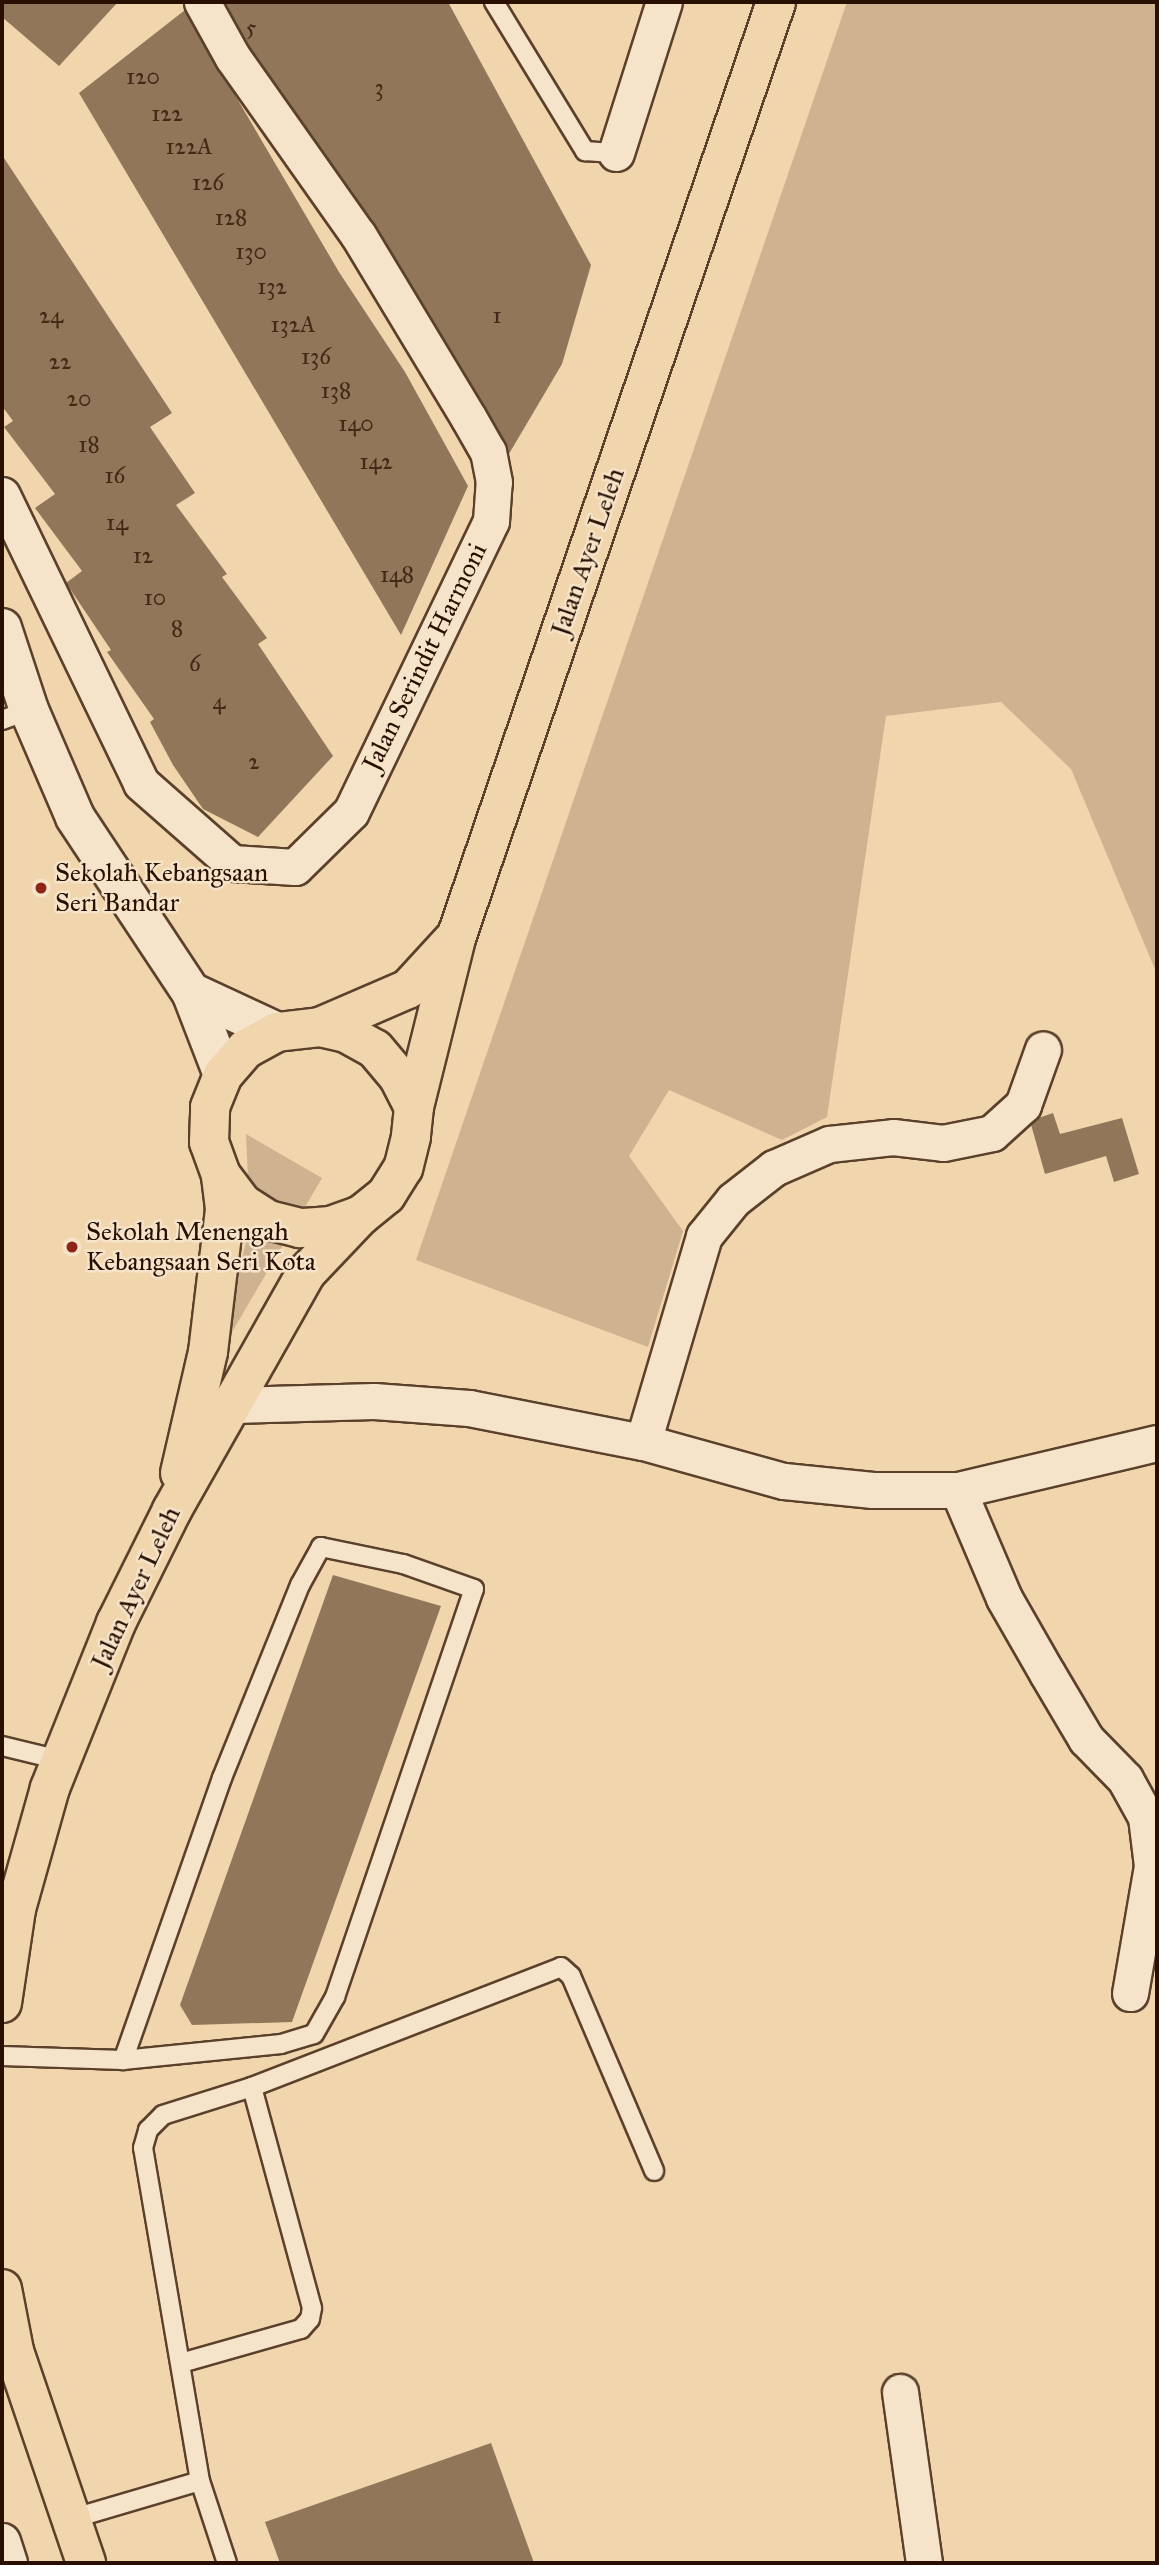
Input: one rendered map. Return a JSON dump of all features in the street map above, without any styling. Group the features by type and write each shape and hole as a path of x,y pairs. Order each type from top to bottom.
{"main road":[{"name":"Jalan Ayer Leleh","path":"414,1107 457,935 776,2"},
{"path":"172,1510 208,1352 225,1209 220,1175 209,1142 210,1107 223,1075 246,1049 277,1032 320,1027 408,989 457,935"},
{"path":"220,1175 242,1203 268,1220 300,1228 331,1226 361,1215 386,1195 403,1168 414,1107 398,1076 375,1049 345,1033 320,1027"},
{"name":"Jalan Ayer Leleh","path":"2,2003 16,1909 60,1760 116,1623 172,1510 306,1273 361,1215"},
{"path":"2,2289 14,2351 86,2563"}],"street":[{"name":"Jalan Serindit Harmoni","path":"2,495 141,783 232,863 295,867 351,812 492,522 494,482 488,452 358,235 233,58 202,2"},
{"path":"616,153 664,2"},
{"path":"2,628 15,715 75,817 191,992 223,1075"},
{"path":"191,992 277,1032"},
{"path":"643,1442 704,1236 733,1200 774,1168 829,1144 893,1138 943,1143 992,1133 1023,1104 1043,1049"},
{"path":"233,1405 374,1401 468,1408 643,1442 784,1481 873,1490 958,1490 1157,1443"},
{"path":"958,1490 1004,1598 1041,1663 1086,1739 1125,1779 1146,1817 1152,1866 1130,1993"},
{"path":"900,2392 924,2563"},
{"path":"2,2541 9,2563"}],"lane":[{"path":"494,2 585,151 616,153"},
{"path":"2,2056 123,2060 281,2044 314,2034 335,1997 474,1589 403,1564 321,1546 300,1586 222,1778 123,2060"},
{"path":"2,1746 60,1760"},
{"path":"227,2563 200,2481 144,2148 148,2130 163,2115 252,2087 561,1967 571,1976 654,2171"},
{"path":"181,2363 301,2329 310,2319 312,2308 252,2087"},
{"path":"71,2519 200,2481"}],"shaded area":[{"path":"847,2 1157,2 1157,974 1071,769 1001,702 886,716 827,1117 782,1140 669,1090 629,1156 683,1231 648,1347 416,1260"},
{"path":"246,1134 322,1178 221,1351 250,1224"}],"building":[{"path":"2,2 118,2 59,66 2,17"},
{"path":"209,2 448,2 591,265 562,364 506,459"},
{"path":"185,10 339,272 405,372 468,486 401,635 79,93"},
{"path":"2,155 172,413 150,427 195,493 176,505 227,574 222,577 267,638 258,644 333,756 258,837 203,809 173,765 150,722 154,719 107,652 111,650 66,583 82,571 35,508 55,494 4,427 13,421 2,406"},
{"path":"1053,1113 1060,1134 1122,1118 1139,1174 1114,1182 1106,1156 1045,1174 1030,1121"},
{"path":"333,1575 441,1606 292,2022 192,2025 180,2005"},
{"path":"491,2443 534,2563 280,2563 265,2522"}],"place":[{"name":"Sekolah Kebangsaan Seri Bandar","path":"41,888"},
{"name":"Sekolah Menengah Kebangsaan Seri Kota","path":"72,1247"}]}
